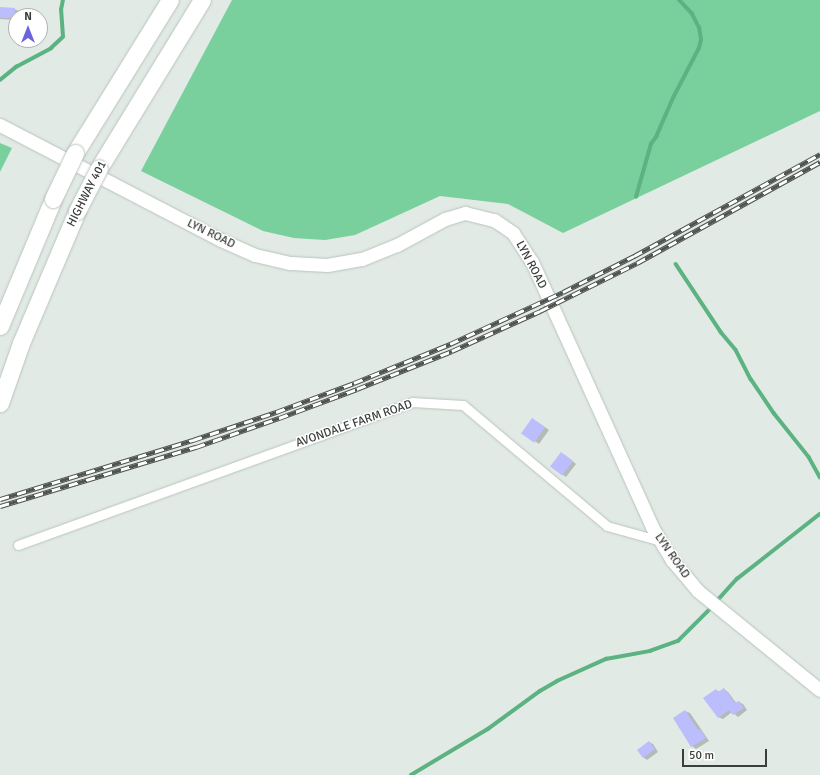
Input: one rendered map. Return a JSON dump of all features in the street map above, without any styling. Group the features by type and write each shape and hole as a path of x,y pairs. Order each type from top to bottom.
{"highway":[{"path":"0,326 53,200 75,153 170,0"},
{"name":"HIGHWAY 401","path":"0,403 21,343 77,211 99,168 202,0"}],"main road":[{"name":"LYN ROAD","path":"0,125 221,240 255,255 291,263 327,265 362,259 397,246 444,219 465,213 494,220 513,233 532,262 652,527 672,560 698,591 820,690"}],"street":[{"name":"AVONDALE FARM ROAD","path":"18,545 412,402 463,405 607,526 661,542"}],"green space":[{"path":"232,0 820,0 820,111 563,233 508,204 440,196 355,235 325,240 294,238 263,231 141,171"},
{"path":"0,143 12,148 0,172"}],"building":[{"path":"0,7 15,8 8,8 8,18 0,18"},
{"path":"532,418 545,427 534,443 521,434"},
{"path":"561,452 573,461 562,475 550,466"},
{"path":"724,688 735,703 739,701 744,708 733,715 729,710 718,718 703,698 716,689 718,692"},
{"path":"685,710 698,730 700,729 706,738 691,747 673,718"},
{"path":"649,741 655,749 643,758 637,750"}],"waterway":[{"path":"0,80 16,67 51,48 63,37 61,10 63,0"},
{"path":"636,197 651,144 656,137 673,98 699,48 701,40 699,28 692,14 679,0"},
{"path":"676,264 721,332 736,350 751,379 774,413 809,457 820,477"},
{"path":"716,602 737,579 820,514"},
{"path":"411,775 488,729 540,691 557,681 606,659 650,651 678,641 712,607"}],"railway":[{"path":"0,499 193,440 276,412 354,383 450,344 563,292 634,256 820,154"},
{"path":"0,506 196,447 357,389 452,351 540,311 637,263 820,162"}]}
